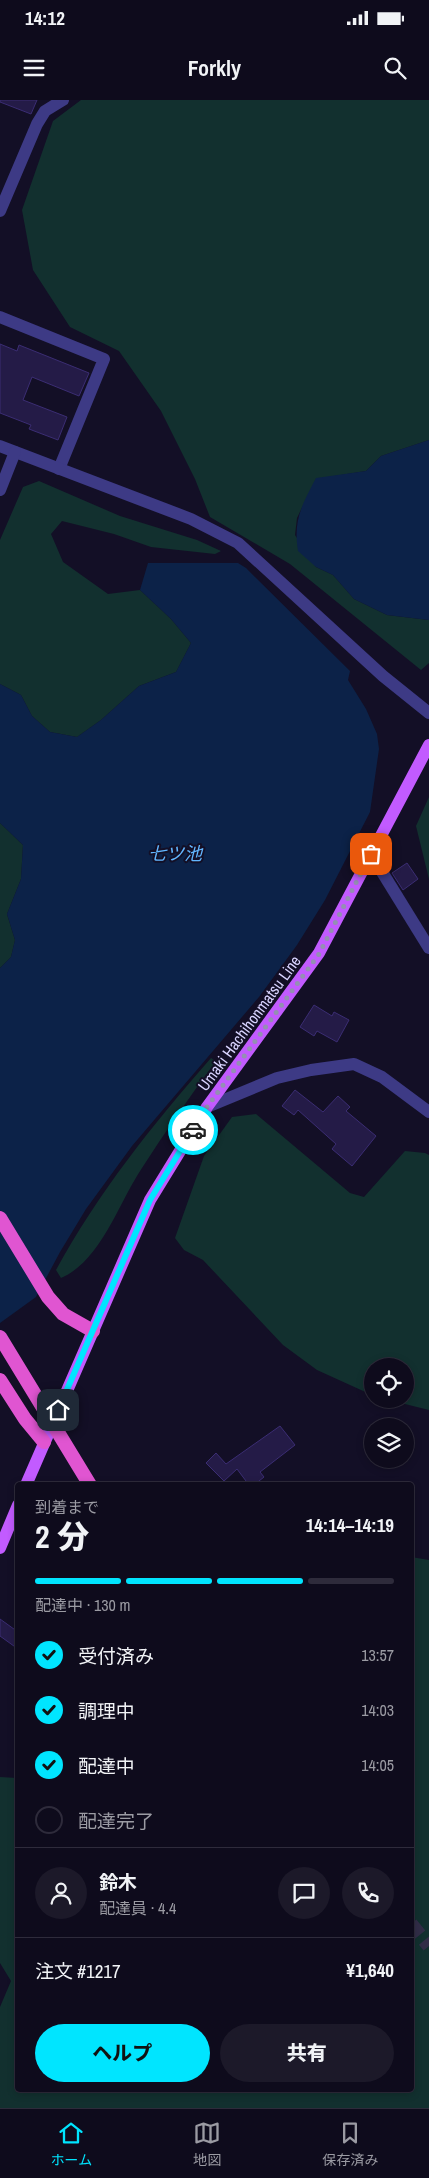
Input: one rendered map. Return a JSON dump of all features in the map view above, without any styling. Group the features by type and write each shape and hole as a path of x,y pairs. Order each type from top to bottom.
{"highway":[{"path":"0,1218 48,1297 63,1314 93,1331"},
{"path":"0,1337 88,1482"},
{"path":"0,1380 44,1442"}],"main road":[{"name":"Umaki Hachihonmatsu Line","path":"27,1482 150,1200 207,1107 319,954 429,745"},
{"path":"0,1548 15,1512"}],"street":[{"path":"0,211 4,190 37,124 46,111 63,100"},
{"path":"0,317 104,359 59,469"},
{"path":"0,446 191,519 238,543 383,676 429,713"},
{"path":"0,490 15,452"},
{"path":"371,854 429,948"},
{"path":"207,1107 277,1078 311,1070 354,1064 382,1077 429,1112"}],"green space":[{"path":"81,100 429,100 429,440 381,456 366,471 316,479 297,518 295,535 316,567 333,575 354,599 387,615 429,620 429,663 421,670 290,564 210,517 195,479 161,411 119,351 70,327 33,270 22,210 53,121"},
{"path":"39,481 120,516 197,540 221,551 215,554 151,547 114,534 62,521 51,534 63,562 108,594 140,590 171,619 191,643 176,672 139,686 101,720 77,737 50,732 32,716 21,695 0,684 0,540 23,487"},
{"path":"429,797 429,879 416,826"},
{"path":"0,823 23,845 21,879 7,914 15,940 11,957 0,968"},
{"path":"211,1058 216,1061 142,1168 98,1245 75,1270 61,1278 56,1270 72,1241 108,1186 168,1108"},
{"path":"256,1114 350,1193 364,1197 405,1151 429,1155 429,1410 414,1406 414,1358 364,1358 364,1391 317,1370 283,1345 203,1260 184,1250 175,1238 204,1156 232,1117"},
{"path":"414,1558 429,1560 429,2108 0,2108 0,2007 11,1981 0,1963 0,1777 15,1778 15,2092 414,2092"}],"water":[{"path":"429,440 429,620 387,615 354,599 333,575 316,567 298,551 297,530 300,513 316,478 366,471 381,456"},
{"name":"七ツ池","path":"148,563 238,563 246,568 350,671 348,680 366,709 377,734 379,749 370,812 325,900 297,945 259,997 132,1146 86,1209 36,1297 0,1323 0,968 11,957 15,940 7,914 21,879 23,845 0,823 0,684 21,695 32,716 50,732 77,737 101,720 139,686 176,672 191,643 171,619 140,590"}],"building":[{"path":"0,100 37,100 31,114 0,102"},
{"path":"0,344 17,351 19,345 89,373 79,396 32,377 23,400 67,417 58,440 29,429 31,425 0,413"},
{"path":"407,863 418,879 403,890 392,873"},
{"path":"314,1005 332,1016 334,1012 349,1020 337,1042 317,1031 314,1036 300,1027"},
{"path":"295,1090 323,1112 338,1096 350,1107 346,1111 376,1136 352,1166 332,1149 336,1144 298,1110 294,1115 282,1106"},
{"path":"280,1426 295,1445 260,1472 264,1477 258,1482 247,1482 237,1469 224,1481 206,1463 216,1453 226,1464"},
{"path":"0,1619 15,1630 15,1647 0,1636"}],"tunnel":[{"path":"414,1928 429,1946"}],"way so far":[{"path":"193,1130 207,1107 319,954 371,854"}],"route":[{"path":"58,1410 150,1200 193,1130"}]}
